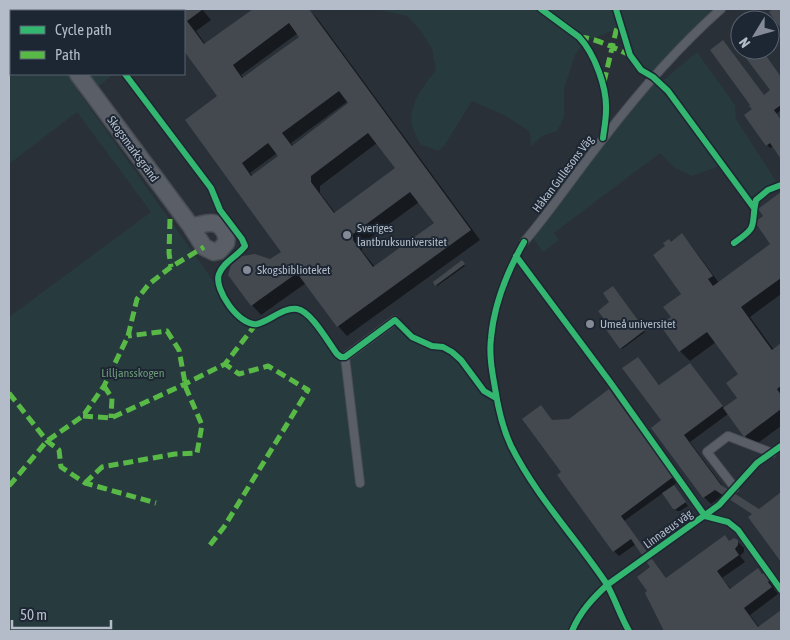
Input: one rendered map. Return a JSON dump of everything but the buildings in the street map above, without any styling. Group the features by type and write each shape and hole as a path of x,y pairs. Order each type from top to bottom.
{"street":[{"name":"Skogsmarksgränd","path":"79,75 190,225"}],"lane":[{"name":"Håkan Gullesons Väg","path":"524,242 603,138 653,77 680,46 721,9"},
{"path":"360,483 346,357 395,320"},
{"path":"735,488 707,452 728,436 772,453"}],"green space":[{"path":"15,9 110,9 109,10"},
{"path":"376,9 721,9 653,77 660,83 697,52 735,105 736,119 776,181 748,199 722,165 692,176 675,168 660,153 554,233 559,240 543,252 530,234 652,77 644,72 634,60 627,46 620,22 616,31 584,42 575,55 564,89 564,117 557,131 542,136 531,147 530,132 506,116 472,101 444,146 438,151 420,144 412,126 411,118 414,103 436,70 432,49 421,31 407,16"},
{"name":"Lilljansskogen","path":"10,18 10,75 113,75 100,85 78,91 239,317 249,322 258,323 290,309 298,309 311,316 341,357 346,356 395,320 412,337 432,346 443,347 461,360 484,391 496,398 501,424 531,481 607,585 587,606 572,631 9,631 9,317 151,212 77,112 9,164"}],"marked path":[{"path":"604,82 619,22"},
{"path":"579,37 598,41 630,55"},
{"path":"170,219 169,253 171,267"},
{"path":"9,486 47,441 83,416 104,386 128,336 137,299 149,284 171,267 204,247"},
{"path":"83,416 111,418 225,364 256,324"},
{"path":"85,483 102,467 175,454 197,453 202,425 186,388 179,350 167,331 128,336"},
{"path":"210,545 224,527 308,390 268,366 239,374 225,364"},
{"path":"104,386 112,398 111,418"},
{"path":"9,393 47,441 59,450 61,467 85,483 156,503"}],"cycle path":[{"path":"541,9 579,37 595,62 606,101 603,138"},
{"path":"616,9 630,55 641,70 653,77 668,91 754,208"},
{"path":"126,75 211,188 220,210 242,239 245,246 224,266 219,274 218,281 229,306 243,320 257,324 287,310 297,309 308,315 341,357 345,357 395,320 412,337 432,346 443,347 452,352 461,360 484,391 496,398"},
{"path":"734,243 751,229 756,200 768,190 781,185"},
{"path":"524,242 502,288 495,313 490,344 491,363 501,417 508,439 521,464 544,499 606,583 629,631"},
{"name":"Linnaeus väg","path":"516,256 610,382 705,516 728,522 738,530 781,590"},
{"name":"Linnaeus väg","path":"572,631 587,606 607,585 719,505 757,463 781,446"}],"place":[{"name":"Sveriges lantbruksuniversitet","path":"347,235"},
{"name":"Skogsbiblioteket","path":"247,270"},
{"name":"Umeå universitet","path":"590,324"}]}
